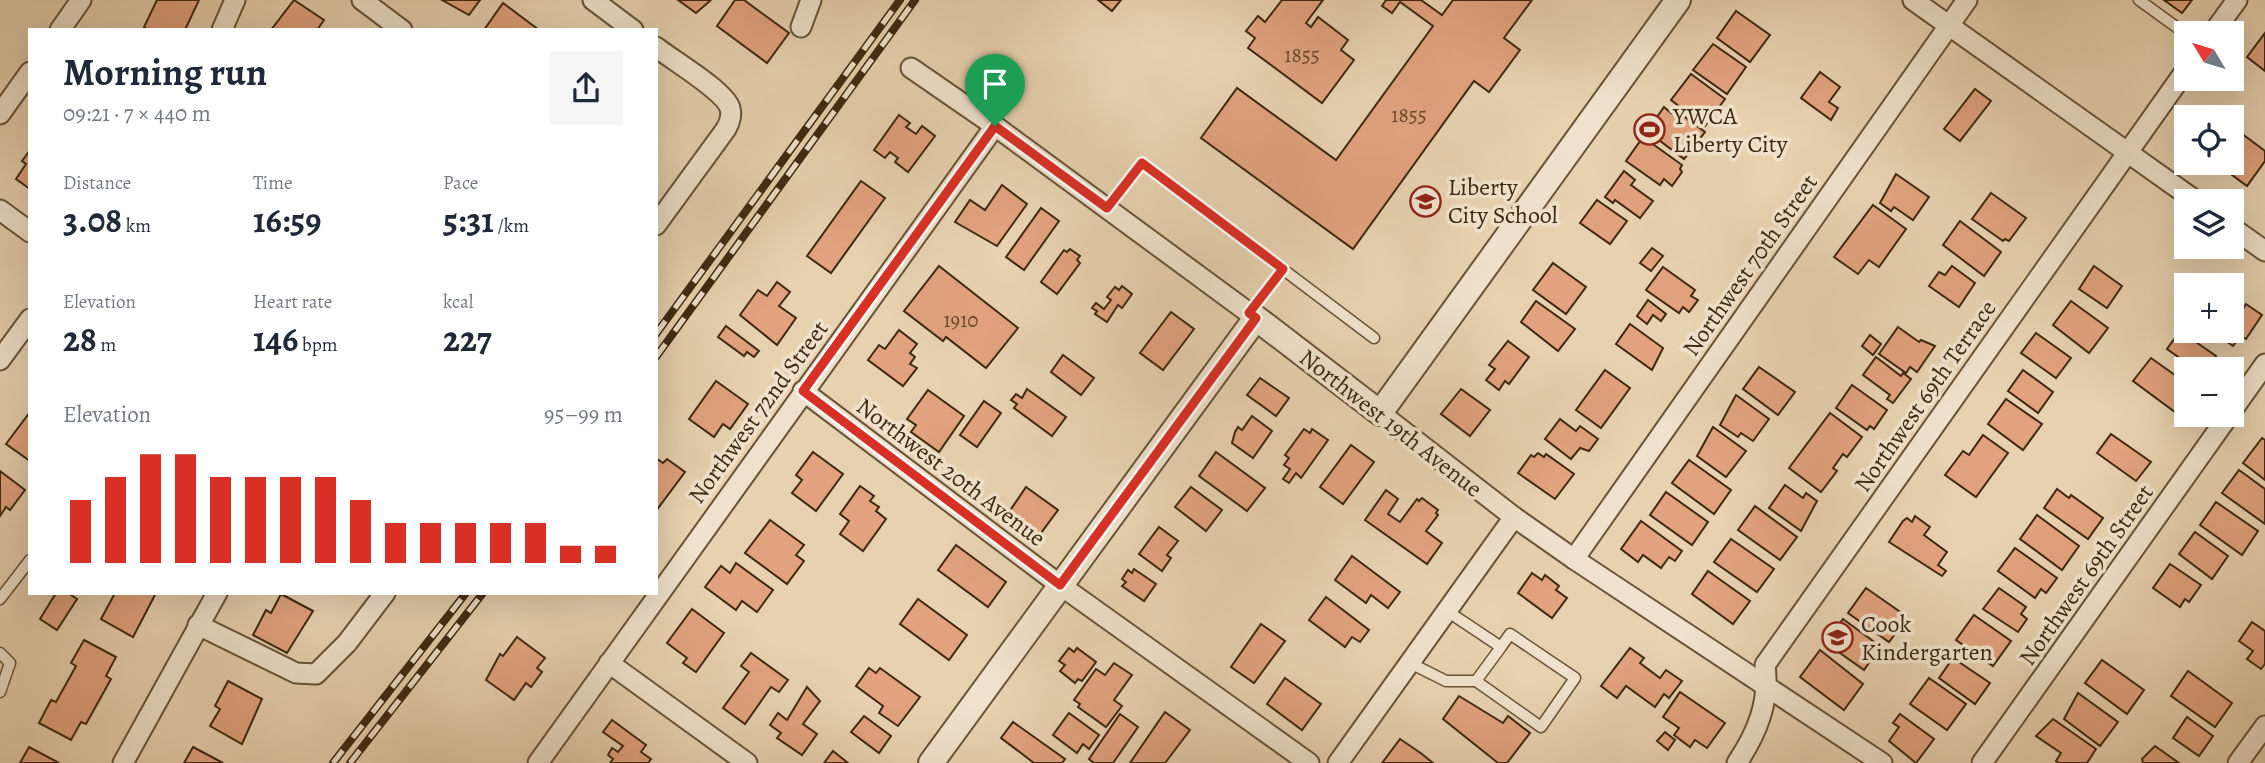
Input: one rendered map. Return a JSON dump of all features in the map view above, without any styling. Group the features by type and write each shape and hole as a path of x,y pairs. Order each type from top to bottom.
{"street":[{"path":"61,28 81,0"},
{"path":"223,28 236,0"},
{"path":"362,0 399,28"},
{"path":"593,0 629,28"},
{"path":"801,27 811,0"},
{"path":"1380,413 1678,0"},
{"path":"1913,0 2179,189"},
{"name":"Northwest 70th Street","path":"1574,559 1967,0"},
{"path":"2222,21 2237,0"},
{"path":"658,48 720,95 729,106 731,114 726,129 658,222"},
{"name":"Northwest 19th Avenue","path":"911,68 1107,208 1514,517 1882,763"},
{"path":"0,114 28,75"},
{"name":"Northwest 69th Terrace","path":"1737,763 1758,723 1768,688 1765,665 2174,87"},
{"name":"Northwest 72nd Street","path":"658,594 995,126"},
{"path":"0,210 28,231"},
{"path":"2244,236 2265,251"},
{"path":"931,763 1252,316"},
{"path":"0,360 28,322"},
{"name":"Northwest 69th Street","path":"2244,393 2265,364"},
{"name":"Northwest 20th Avenue","path":"803,391 1060,585 1309,763"},
{"name":"Northwest 69th Street","path":"1982,763 2220,427"},
{"path":"1338,763 1514,517"},
{"path":"123,763 216,595"},
{"path":"198,625 296,673 316,674 347,643 383,595"},
{"name":"Northwest 72nd Street","path":"538,763 658,595"},
{"path":"609,663 747,763"},
{"path":"2238,763 2265,726"}],"lane":[{"path":"2139,0 2174,25"},
{"path":"1107,208 1142,163 1374,338"},
{"path":"1252,316 1283,269"},
{"path":"0,599 28,563"},
{"path":"1447,611 1501,647"},
{"path":"1410,663 1446,681 1476,681 1541,727 1576,678 1510,634 1476,681"},
{"path":"0,653 10,663 0,692"}],"building":[{"path":"157,0 199,0 186,28 144,27"},
{"path":"294,0 324,20 318,28 273,28"},
{"path":"442,0 480,0 469,15"},
{"path":"678,0 711,0 696,13"},
{"path":"735,0 744,0 789,33 767,63 717,26"},
{"path":"1098,0 1121,0 1112,11"},
{"path":"1282,0 1323,0 1306,23 1311,27 1318,17 1348,40 1341,50 1354,60 1322,103 1248,48 1255,38 1246,31 1258,16 1265,22"},
{"path":"1386,0 1421,0 1442,15 1453,0 1532,0 1504,38 1520,50 1489,92 1474,81 1353,249 1201,138 1237,88 1336,160 1433,26 1400,2 1392,13 1382,6"},
{"path":"2164,0 2192,0 2182,13"},
{"path":"503,3 536,28 485,28"},
{"path":"1736,11 1770,35 1750,62 1717,38"},
{"path":"2265,33 2265,71 2247,57"},
{"path":"1713,44 1746,67 1727,94 1693,70"},
{"path":"1820,72 1840,87 1829,102 1838,108 1831,120 1801,98"},
{"path":"1691,74 1725,99 1705,126 1671,100"},
{"path":"1975,89 1991,101 1960,141 1944,129"},
{"path":"1664,107 1671,113 1674,109 1705,132 1684,159 1655,137 1658,133 1650,127"},
{"path":"899,115 910,123 906,127 916,134 922,126 935,136 908,172 895,162 898,158 890,152 885,158 874,150"},
{"path":"2244,135 2265,151 2265,161 2247,186 2232,175 2244,175"},
{"path":"1643,137 1682,165 1682,172 1672,186 1664,179 1660,185 1626,161"},
{"path":"28,153 28,188 16,179 26,164 22,161"},
{"path":"1624,171 1635,180 1631,185 1653,201 1640,218 1615,200 1613,203 1605,197"},
{"path":"1896,174 1929,197 1913,220 1894,207 1891,211 1880,203"},
{"path":"861,181 885,198 831,273 807,256"},
{"path":"1002,185 1027,204 997,246 955,222 970,200 985,210"},
{"path":"1991,193 2026,218 2009,241 2003,241 1972,219"},
{"path":"1597,200 1627,221 1610,244 1580,223"},
{"path":"1873,205 1906,229 1879,267 1869,260 1858,274 1834,257"},
{"path":"1041,208 1059,221 1024,270 1006,257"},
{"path":"1960,221 2001,252 1984,276 1943,245"},
{"path":"1652,248 1663,256 1651,271 1640,263"},
{"path":"1070,249 1080,256 1077,260 1080,263 1057,294 1041,282 1064,250 1067,252"},
{"path":"1553,263 1586,287 1566,314 1533,290"},
{"path":"939,266 1018,328 986,368 946,337 943,341 904,311"},
{"path":"1952,266 1975,283 1959,307 1929,286 1939,272 1945,275"},
{"path":"2094,266 2122,286 2107,308 2079,289"},
{"path":"1663,267 1695,290 1691,296 1698,300 1689,312 1683,307 1679,313 1646,290"},
{"path":"777,282 790,292 779,306 796,318 777,345 740,315 758,290 767,296"},
{"path":"1122,286 1132,294 1122,308 1118,305 1107,322 1095,314 1097,311 1092,308 1096,303 1104,309 1111,300 1107,297 1115,287 1119,290"},
{"path":"1648,300 1666,314 1661,321 1653,315 1647,324 1637,316"},
{"path":"1536,301 1575,329 1558,351 1521,322"},
{"path":"2071,301 2108,328 2089,353 2053,325"},
{"path":"2246,304 2262,315 2246,339 2244,338"},
{"path":"1171,312 1194,329 1163,370 1140,353"},
{"path":"1630,324 1663,348 1652,370 1616,344"},
{"path":"726,326 759,351 754,357 747,352 744,356 718,337"},
{"path":"1898,327 1919,342 1921,340 1935,346 1917,372 1910,367 1906,373 1879,354"},
{"path":"899,330 917,344 910,353 915,357 910,364 917,368 903,386 868,360 879,345 885,349"},
{"path":"2036,333 2071,358 2056,378 2021,353"},
{"path":"1870,335 1881,344 1873,355 1862,346"},
{"path":"2174,339 2174,343 2197,343 2216,356 2178,357 2167,349"},
{"path":"1508,341 1529,357 1509,384 1505,381 1499,390 1486,380 1495,369 1489,365"},
{"path":"1063,355 1094,378 1081,395 1051,372"},
{"path":"1876,357 1901,376 1903,373 1911,379 1893,403 1887,399 1890,395 1863,375"},
{"path":"2151,358 2174,374 2174,411 2133,381"},
{"path":"1759,367 1795,392 1778,415 1743,389"},
{"path":"1605,370 1630,388 1601,428 1576,410"},
{"path":"2023,370 2053,392 2038,413 2008,391"},
{"path":"1260,378 1289,398 1276,416 1247,395"},
{"path":"716,381 748,404 730,429 723,424 714,437 689,419"},
{"path":"1852,385 1887,410 1874,429 1870,426 1867,430 1836,408"},
{"path":"1027,389 1066,417 1052,436 1014,408 1017,404 1011,400 1016,394 1022,398"},
{"path":"1461,389 1490,410 1470,436 1441,414"},
{"path":"928,390 964,416 939,452 911,432 916,425 907,419"},
{"path":"1736,395 1769,419 1753,441 1741,433 1738,437 1720,425"},
{"path":"2006,399 2042,424 2023,450 1988,424"},
{"path":"984,401 1001,413 977,447 960,435"},
{"path":"1830,413 1862,437 1847,457 1843,454 1833,468 1837,471 1821,492 1789,468"},
{"path":"28,415 28,460 6,444"},
{"path":"1252,416 1272,431 1253,458 1232,443 1238,427 1242,430"},
{"path":"1560,419 1576,431 1580,426 1598,439 1589,451 1580,448 1571,459 1545,439"},
{"path":"1713,427 1746,451 1726,477 1697,456"},
{"path":"1304,429 1310,433 1312,429 1328,440 1301,478 1296,473 1289,483 1283,479 1290,469 1284,465 1289,458 1285,455"},
{"path":"2111,434 2151,462 2136,481 2097,453"},
{"path":"1983,435 2008,453 1976,497 1945,475 1963,451 1969,455"},
{"path":"2262,438 2265,440 2265,480 2243,463"},
{"path":"1351,445 1374,462 1343,504 1320,487"},
{"path":"813,452 843,474 816,511 792,493 802,480 796,475"},
{"path":"1216,452 1265,488 1247,511 1199,476"},
{"path":"1538,453 1544,457 1546,454 1574,474 1555,499 1518,473 1531,455 1534,457"},
{"path":"658,459 663,463 667,459 685,472 658,508"},
{"path":"1689,460 1731,490 1714,514 1672,483"},
{"path":"2239,470 2265,489 2265,524 2222,493"},
{"path":"0,471 25,490 10,510 6,507 0,516"},
{"path":"1785,485 1803,498 1806,493 1817,501 1801,531 1769,508"},
{"path":"860,486 874,496 870,501 879,507 876,511 886,519 863,551 840,534 849,521 840,514"},
{"path":"1026,487 1058,510 1038,537 1007,515"},
{"path":"1191,487 1222,510 1206,531 1175,507"},
{"path":"2057,489 2069,498 2071,495 2103,518 2088,539 2044,508"},
{"path":"1386,490 1398,499 1388,514 1400,522 1417,499 1419,501 1422,498 1438,510 1438,515 1426,531 1442,543 1427,564 1365,520"},
{"path":"1666,492 1708,522 1692,545 1650,515"},
{"path":"2216,502 2258,531 2242,555 2200,525"},
{"path":"1755,506 1797,537 1780,560 1738,530"},
{"path":"2037,515 2079,546 2062,570 2020,539"},
{"path":"1915,516 1930,527 1924,535 1947,552 1938,565 1946,571 1942,576 1889,542 1903,521 1907,518 1912,522"},
{"path":"770,520 804,545 796,555 804,561 787,584 745,553"},
{"path":"1641,521 1682,551 1675,561 1669,557 1661,568 1643,555 1638,562 1621,549"},
{"path":"1159,527 1178,541 1167,555 1171,558 1162,571 1139,554"},
{"path":"2195,532 2228,556 2212,579 2179,554"},
{"path":"1731,539 1774,569 1757,592 1714,562"},
{"path":"956,545 1006,582 988,607 938,570"},
{"path":"2015,548 2057,578 2046,593 2041,589 2035,598 1998,571"},
{"path":"1352,556 1400,592 1388,608 1371,595 1366,603 1335,580"},
{"path":"736,563 773,590 757,612 742,601 736,610 705,587 721,566 730,573"},
{"path":"2170,564 2201,585 2189,602 2185,599 2180,607 2153,588"},
{"path":"1134,569 1156,584 1144,601 1122,586 1126,582 1122,579 1128,570 1132,573"},
{"path":"1708,571 1750,601 1733,624 1692,594"},
{"path":"1532,573 1542,580 1545,575 1559,586 1556,590 1567,598 1552,618 1518,593"},
{"path":"1866,588 1906,616 1897,628 1890,625 1898,630 1889,642 1848,613"},
{"path":"1999,588 2026,607 2021,614 2027,619 2018,632 1983,609"},
{"path":"55,595 71,595 77,599 57,630 40,619"},
{"path":"114,595 155,595 133,637 101,619"},
{"path":"280,595 313,611 287,653 253,635 266,610 271,613"},
{"path":"1326,597 1369,630 1360,642 1352,637 1345,647 1309,620"},
{"path":"918,599 967,635 949,660 900,624"},
{"path":"692,609 724,633 696,672 683,663 687,658 667,643"},
{"path":"1974,615 2011,641 1993,666 1956,640"},
{"path":"1843,619 1877,644 1869,654 1873,657 1864,670 1826,643"},
{"path":"2252,622 2265,631 2265,664 2261,669 2247,659 2253,651 2239,641"},
{"path":"1261,624 1285,641 1254,683 1231,667"},
{"path":"517,637 545,658 537,668 542,672 531,687 526,683 514,700 486,680 500,654 503,656"},
{"path":"84,640 116,657 106,676 111,679 86,724 81,722 71,740 39,723 51,700 56,702 76,666 71,663"},
{"path":"1069,648 1074,652 1077,648 1096,662 1082,681 1078,679 1075,683 1060,671 1065,665 1059,661"},
{"path":"1630,648 1644,658 1640,663 1660,678 1666,670 1682,681 1669,698 1664,694 1655,707 1626,686 1617,698 1601,686"},
{"path":"1820,650 1863,684 1844,710 1800,677"},
{"path":"751,653 788,680 779,692 771,687 745,724 723,708 749,672 741,666"},
{"path":"1953,658 1990,683 1975,704 1939,678"},
{"path":"2102,660 2144,690 2127,714 2085,683"},
{"path":"1114,663 1132,675 1114,700 1122,706 1106,727 1078,707 1080,704 1074,700 1096,669 1105,675"},
{"path":"869,668 876,673 880,668 920,697 898,726 879,713 883,706 856,686"},
{"path":"2188,671 2232,703 2215,727 2171,696"},
{"path":"1285,678 1321,704 1302,730 1267,704"},
{"path":"1929,678 1966,704 1947,730 1910,704"},
{"path":"228,681 262,699 242,744 210,726 220,709 215,706"},
{"path":"807,687 820,701 803,724 817,734 802,755 777,738 781,733 770,725 778,713 787,720"},
{"path":"1680,692 1725,723 1707,748 1695,740 1690,747 1674,735 1679,728 1663,717"},
{"path":"2078,693 2118,722 2100,746 2064,719"},
{"path":"1459,696 1503,723 1508,716 1530,733 1507,763 1498,763 1443,719"},
{"path":"1165,712 1190,730 1165,763 1130,763"},
{"path":"1069,713 1099,735 1089,749 1083,744 1077,753 1053,735"},
{"path":"1120,714 1138,727 1113,763 1094,763 1089,759"},
{"path":"1900,714 1934,739 1916,763 1889,741 1899,727 1893,723"},
{"path":"864,716 891,736 879,753 851,732"},
{"path":"2187,717 2213,736 2199,756 2173,738"},
{"path":"2053,719 2096,749 2087,763 2059,763 2056,761 2061,753 2036,736"},
{"path":"612,720 646,745 641,752 651,759 648,763 610,763 613,759 608,755 612,748 618,752 623,746 603,732"},
{"path":"1013,722 1065,759 1062,763 1034,763 1001,738"},
{"path":"1665,732 1675,740 1668,750 1657,741"},
{"path":"1400,739 1422,754 1433,763 1382,763"},
{"path":"2155,746 2179,763 2143,763 2142,759"},
{"path":"29,747 59,763 20,763"},
{"path":"193,747 223,763 184,763"},
{"path":"833,751 848,763 824,763"}],"railway":[{"path":"658,331 900,0"},
{"path":"658,354 915,0"},
{"path":"333,763 464,595"},
{"path":"350,763 481,595"}],"place":[{"name":"YWCA Liberty City","path":"1650,130"},
{"name":"Liberty City School","path":"1425,201"},
{"name":"Cook Kindergarten","path":"1838,638"}],"route":[{"path":"995,126 1107,208 1142,163 1283,269 1249,313 1256,318 1060,585 803,391 995,126"}]}
